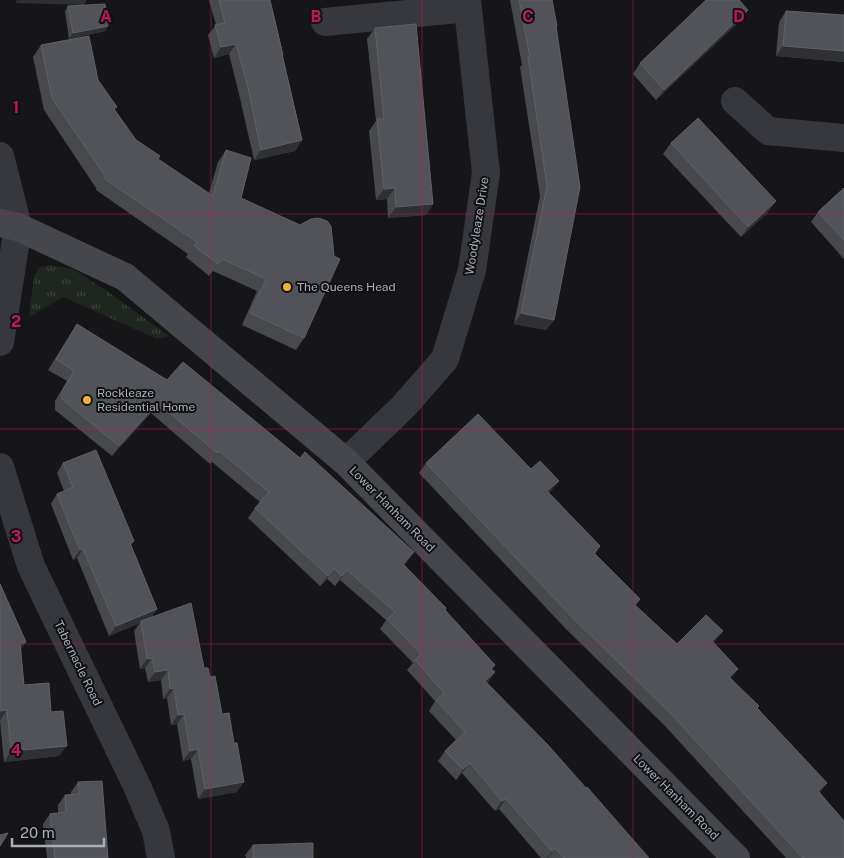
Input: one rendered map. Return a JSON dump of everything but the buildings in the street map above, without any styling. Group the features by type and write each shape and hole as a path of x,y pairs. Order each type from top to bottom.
{"main road":[{"name":"Lower Hanham Road","path":"9,225 125,276 346,462 736,858"}],"street":[{"name":"Woodyleaze Drive","path":"325,22 467,4 486,173 472,270 444,359 404,406 346,462"},
{"path":"735,101 768,131 844,138"},
{"path":"0,156 9,225 0,342"},
{"name":"Tabernacle Road","path":"0,467 31,566 137,786 156,831 161,858"}],"green space":[{"path":"49,265 73,269 169,336 157,339 63,297 29,317 34,276 40,267"}],"place":[{"name":"The Queens Head","path":"287,287"},
{"name":"Rockleaze Residential Home","path":"87,400"}]}
